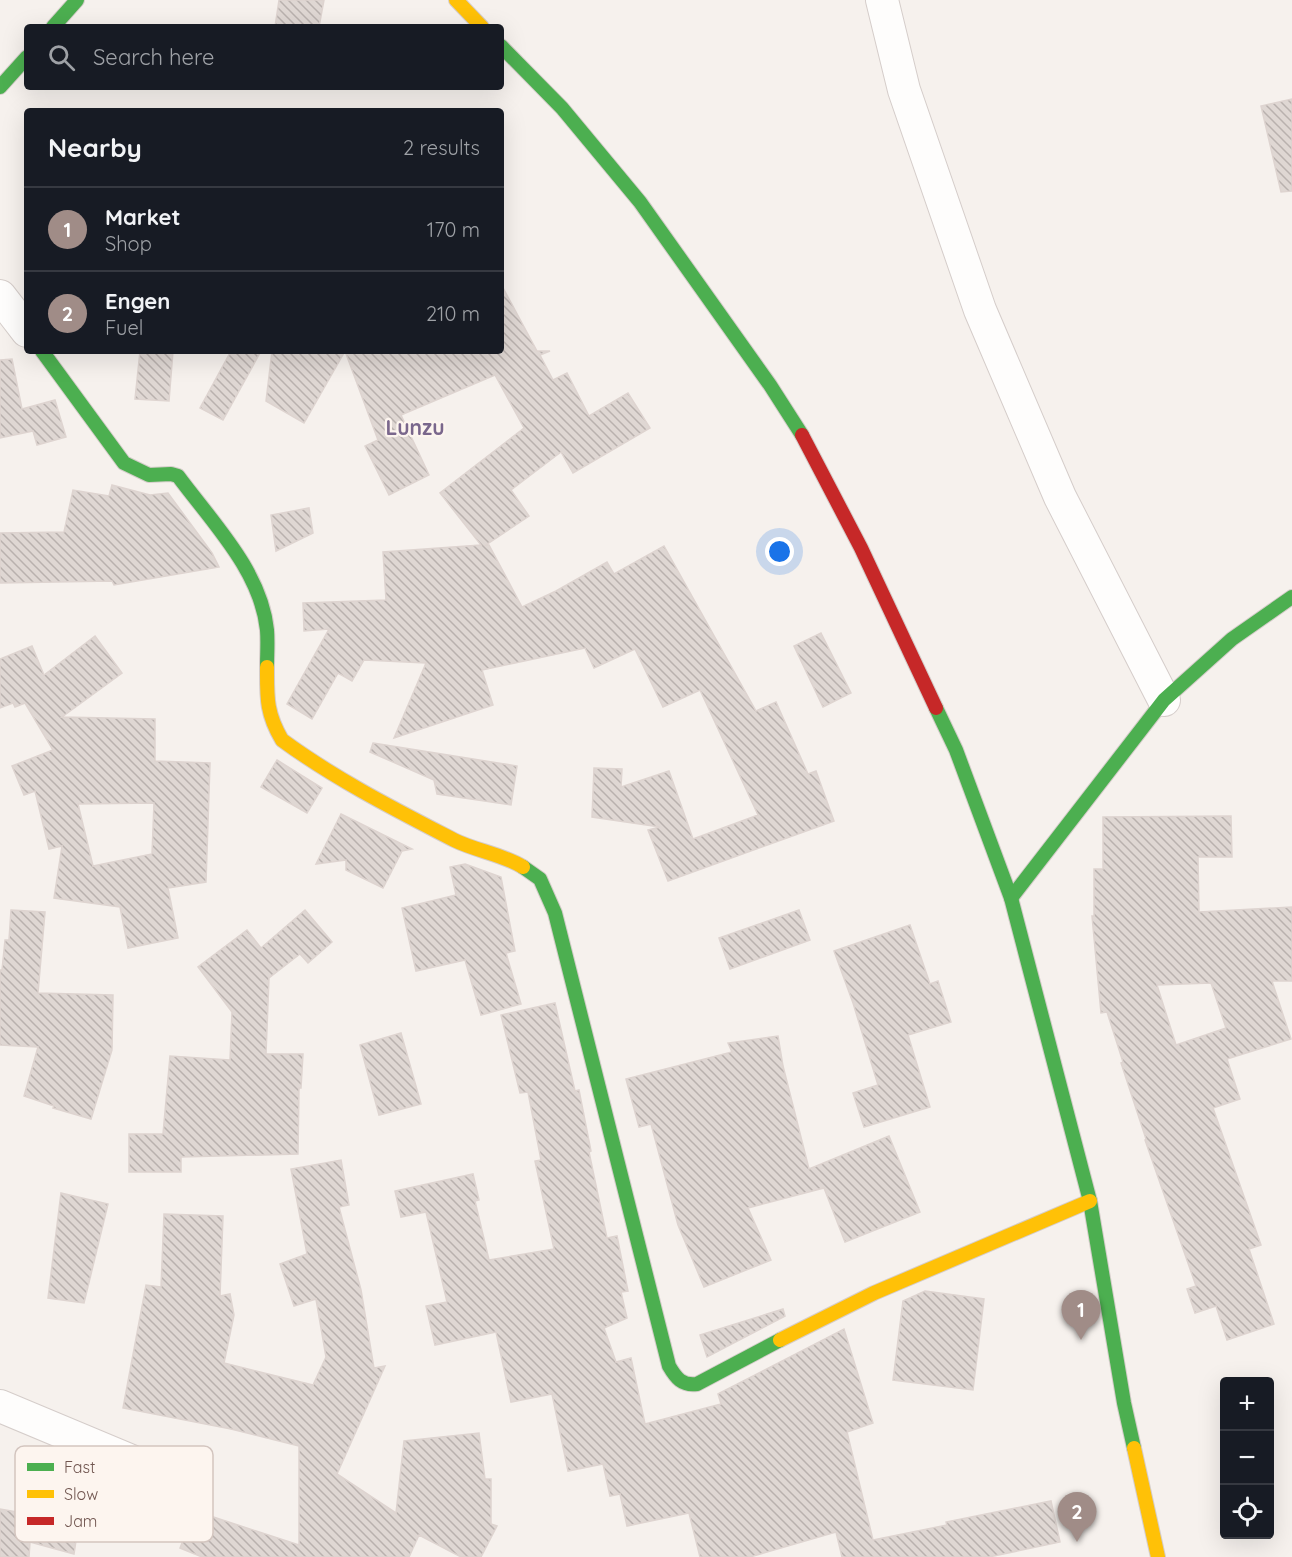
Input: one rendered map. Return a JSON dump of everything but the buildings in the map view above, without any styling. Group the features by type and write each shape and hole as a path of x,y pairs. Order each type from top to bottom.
{"main road":[{"path":"57,24 78,0"},
{"path":"456,0 479,24"},
{"path":"504,49 562,108 640,202 770,385 802,435 861,548 956,750 1011,898 1090,1201 1124,1403 1158,1557"},
{"path":"0,87 24,60"},
{"path":"44,354 124,463 140,473 152,476 171,473 178,476 248,569 259,595 267,629 267,704 275,728 282,740 353,785 457,841 513,861 540,879 555,913 669,1366 676,1380 689,1386 697,1384 874,1293 1090,1201"},
{"path":"1011,898 1164,700 1232,639 1292,597"}],"street":[{"path":"882,0 904,90 980,310 1060,497 1164,700"},
{"path":"0,296 24,327"},
{"path":"0,1406 96,1446"}],"traffic: fast":[{"path":"56,24 77,0"},
{"path":"504,49 562,108 640,202 770,385 802,435"},
{"path":"0,87 24,60"},
{"path":"44,354 124,463 149,475 178,476 220,529 245,567 263,608 267,630 267,667"},
{"path":"1011,898 1164,700 1232,639 1292,597"},
{"path":"936,708 956,750 1011,898 1090,1201 1124,1403 1134,1448"},
{"path":"523,867 540,879 555,913 669,1366 680,1380 687,1384 697,1384 780,1340"}],"traffic: slow":[{"path":"456,0 479,24"},
{"path":"267,667 268,705 282,740 344,781 410,817 462,844 523,867"},
{"path":"780,1340 874,1293 1090,1201"},
{"path":"1134,1448 1158,1557"}],"traffic: jam":[{"path":"802,435 861,548 936,708"}],"place":[{"name":"Market","path":"1081,1340"},
{"name":"Engen","path":"1077,1542"}],"district":[{"name":"Lunzu","path":"415,427"}]}
